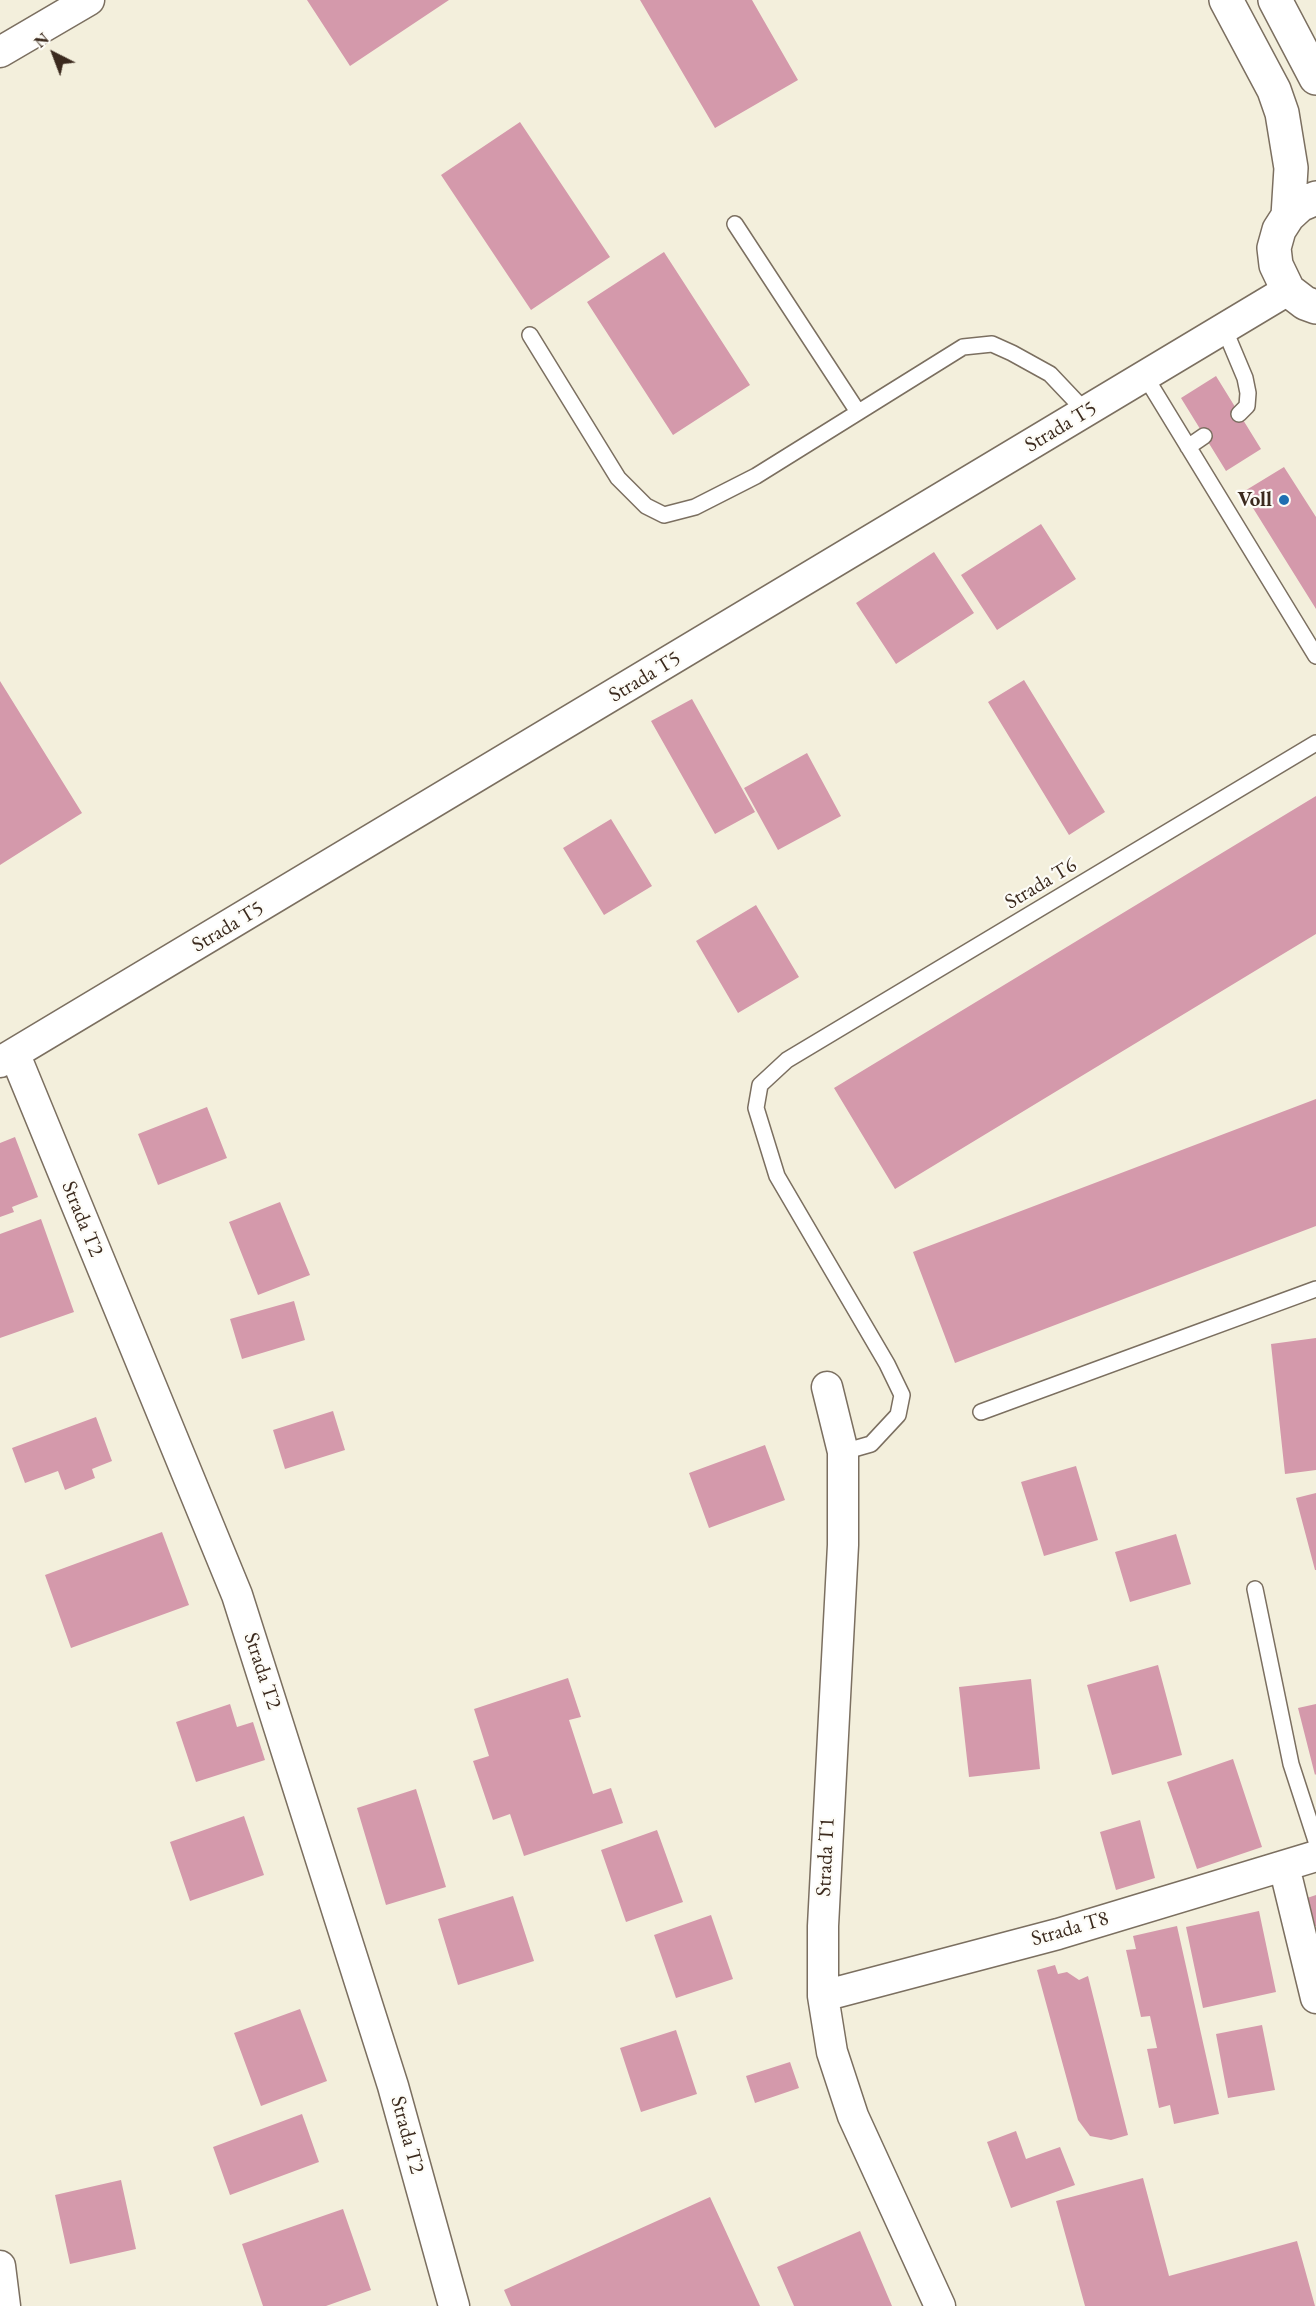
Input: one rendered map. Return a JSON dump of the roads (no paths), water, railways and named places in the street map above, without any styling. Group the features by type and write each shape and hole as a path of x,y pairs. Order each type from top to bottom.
{"main road":[{"path":"1226,0 1274,90 1282,113 1291,168 1288,216"},
{"path":"1275,0 1316,78"},
{"path":"1316,198 1300,205 1288,216 1279,231 1275,248 1276,265 1288,290 1305,303 1316,307"}],"street":[{"path":"0,52 89,0"},
{"name":"Strada T5","path":"7,1058 1288,290"},
{"name":"Strada T2","path":"7,1058 237,1595 393,2086 454,2306"},
{"name":"Strada T1","path":"827,1387 843,1452 843,1545 823,1926 823,1996 832,2052 853,2116 940,2306"},
{"name":"Strada T8","path":"823,1996 1058,1934 1316,1856"},
{"path":"1284,1866 1316,1998"},
{"path":"0,2266 5,2306"}],"lane":[{"path":"735,224 858,412"},
{"path":"1224,328 1245,378 1248,393 1247,406 1239,414"},
{"path":"530,335 618,478 646,506 664,515 695,507 756,476 963,347 992,344 1050,374 1086,412"},
{"path":"1145,376 1316,656"},
{"path":"1188,447 1204,436"},
{"name":"Strada T6","path":"843,1452 871,1444 898,1415 902,1395 887,1364 777,1176 756,1108 760,1085 787,1060 1316,743"},
{"path":"981,1412 1316,1289"},
{"path":"1255,1589 1291,1764 1316,1841"}],"place":[{"name":"Voll","path":"1284,500"}]}
